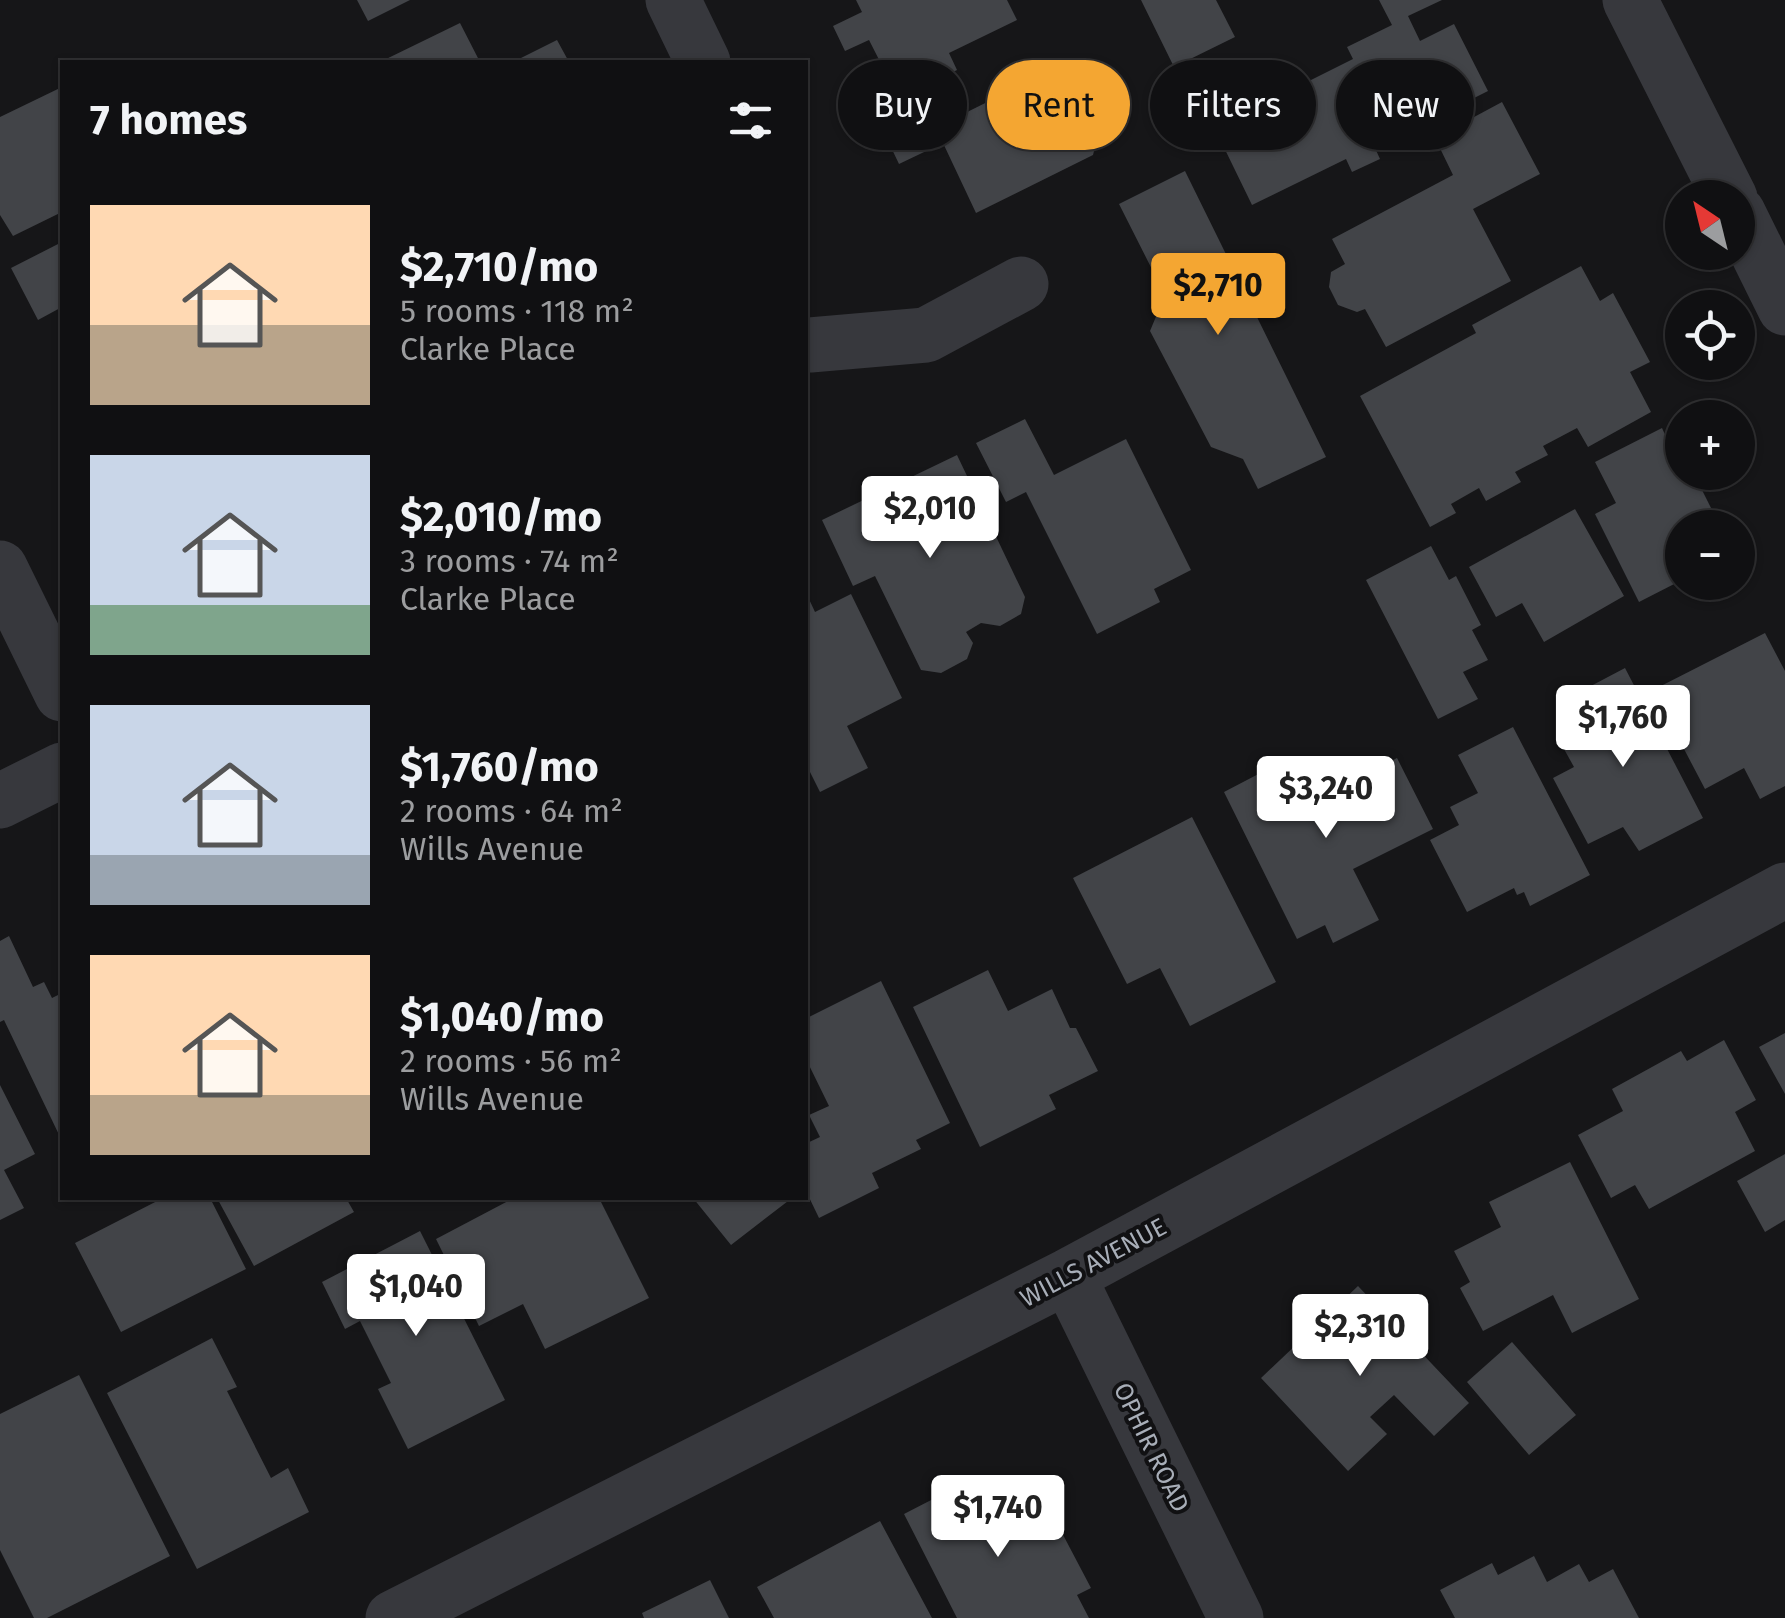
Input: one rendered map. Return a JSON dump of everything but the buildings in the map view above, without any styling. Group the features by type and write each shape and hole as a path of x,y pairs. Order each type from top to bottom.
{"street":[{"path":"673,0 702,60"},
{"path":"1630,0 1721,180"},
{"path":"1755,239 1778,276"},
{"path":"808,334 926,335 1021,284"},
{"path":"0,568 60,690"},
{"path":"0,802 60,771"},
{"name":"WILLS AVENUE","path":"392,1618 1068,1276 1785,890"},
{"name":"OPHIR ROAD","path":"1068,1276 1236,1618"}]}
